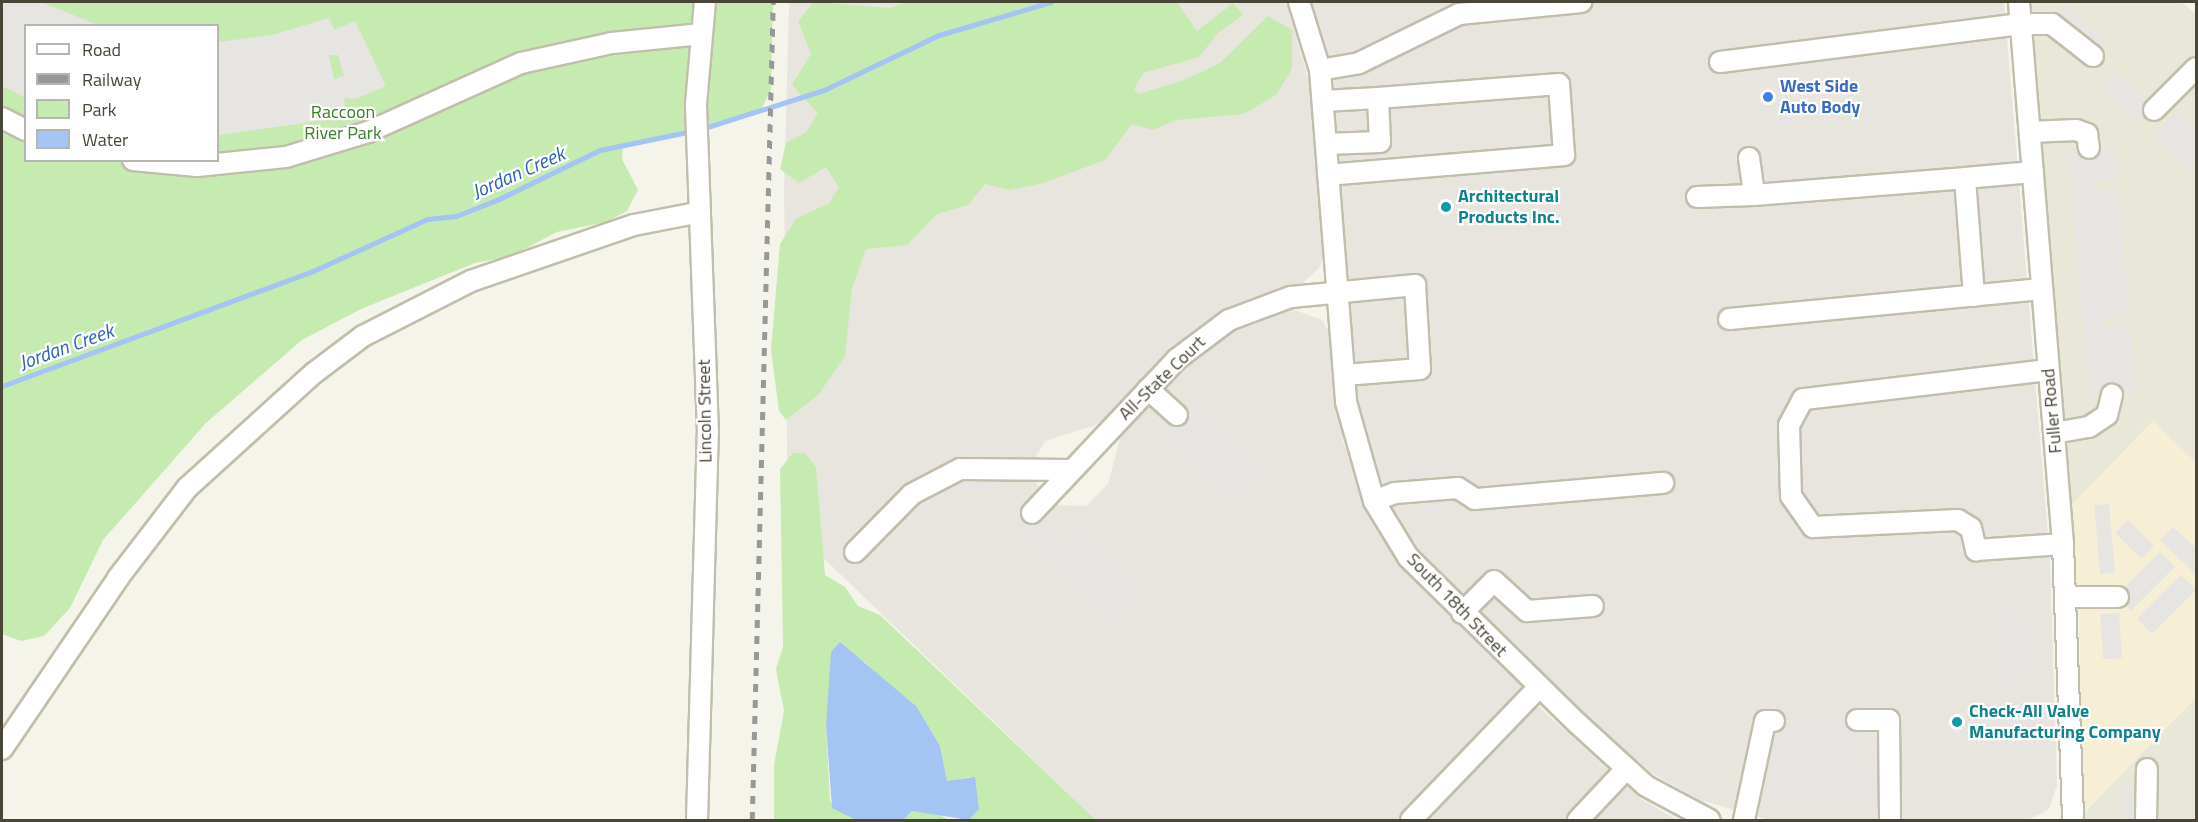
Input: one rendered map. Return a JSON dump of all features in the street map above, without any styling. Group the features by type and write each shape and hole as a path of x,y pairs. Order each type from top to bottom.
{"street":[{"name":"Lincoln Street","path":"697,820 708,433 695,154 696,104 705,2"},
{"name":"South 18th Street","path":"1299,2 1320,70 1344,375 1353,440 1374,501 1408,557 1539,687 1626,769 1670,801 1710,820"},
{"path":"1320,70 1359,63 1459,14 1581,2"},
{"name":"Fuller Road","path":"2019,2 2063,544 2073,820"},
{"path":"1720,62 2021,24 2052,24 2093,56"},
{"path":"154,162 197,166 286,157 368,132 521,63 612,43 702,34"},
{"path":"2154,110 2196,68"},
{"path":"1323,101 1559,84 1564,156 1328,175"},
{"path":"1326,144 1380,142 1378,98"},
{"path":"2,118 24,129"},
{"path":"2030,132 2076,130 2086,134 2090,148"},
{"path":"1749,158 1754,195"},
{"path":"1696,197 1754,195 2033,172"},
{"path":"1966,178 1974,296"},
{"path":"2,749 172,507 226,448 314,373 363,336 471,281 634,225 696,213"},
{"name":"All-State Court","path":"1032,513 1148,389 1202,337 1229,320 1259,306 1338,292 1415,285 1420,369 1344,375"},
{"path":"1729,319 2042,289"},
{"path":"2048,369 1803,399 1789,425 1791,496 1813,526 1958,520 1971,528 1976,550 2063,544"},
{"path":"1148,389 1177,415"},
{"path":"2054,433 2089,427 2107,415 2112,395"},
{"path":"855,552 912,494 960,469 1071,470"},
{"path":"1374,501 1395,493 1458,489 1475,499 1664,483"},
{"path":"1462,613 1494,581 1527,611 1593,606"},
{"path":"2066,597 2118,597"},
{"path":"1411,820 1539,687"},
{"path":"1857,720 1889,720 1890,820"},
{"path":"1744,820 1766,721 1774,721"},
{"path":"1578,820 1626,769"},
{"path":"2146,820 2147,769"}],"shaded area":[{"path":"2,2 41,2 96,24 24,24 24,97 2,86"},
{"path":"789,2 1286,2 1311,88 1325,252 1320,267 1303,283 1252,298 1193,332 1099,424 1045,441 1035,458 1034,477 1042,494 1058,505 1086,506 1108,484 1122,431 1192,358 1229,332 1290,308 1322,320 1331,335 1343,442 1377,530 1414,579 1523,686 1399,820 1096,820 788,524 784,191"},
{"path":"1312,2 2004,2 2050,560 2057,785 2049,809 2028,820 1770,820 1700,800 1655,775 1582,714 1422,558 1374,477 1356,406 1332,73"},
{"path":"2029,2 2182,2 2196,15 2196,463 2153,421 2070,507"},
{"path":"2064,3 2106,44 2094,57 2051,16"},
{"path":"329,18 334,30 355,21 386,86 356,99 344,98 346,112 311,122 219,135 219,42 272,35","holes":["329,55 338,55 344,76 334,79"]},
{"path":"2115,72 2150,106 2136,121 2100,87"},
{"path":"2178,109 2196,126 2196,165 2189,172 2152,136"},
{"path":"2115,146 2118,181 2093,183 2093,191 2119,189 2129,316 2103,318 2104,327 2130,325 2135,393 2089,397 2068,150"},
{"path":"1195,396 1271,469 1235,506 1160,433"},
{"path":"2153,421 2196,463 2196,697 2083,813 2079,610 2070,507"},
{"path":"1445,461 1437,490 1448,489 1451,514 1420,517 1417,492 1402,492 1408,466"},
{"path":"1002,466 1003,487 953,493 908,524 894,511 912,494"},
{"path":"1017,498 1065,544 1081,528 1146,591 1115,623 1002,515"},
{"path":"2109,504 2115,573 2100,574 2094,505"},
{"path":"2128,520 2154,546 2141,559 2115,533"},
{"path":"2173,527 2196,548 2196,575 2160,540"},
{"path":"2160,552 2175,567 2131,611 2116,596"},
{"path":"2181,575 2196,590 2152,634 2137,619"},
{"path":"1996,609 2026,609 2026,685 1996,685"},
{"path":"2119,613 2122,658 2103,659 2100,614"},
{"path":"2196,697 2196,820 2083,820 2083,814"},
{"path":"1539,707 1641,799 1677,820 1424,820 1529,711"},
{"path":"1857,720 1857,772 1873,772 1872,802 1768,801 1774,721"},
{"path":"2122,785 2146,785 2146,820 2122,820"}],"green space":[{"name":"Raccoon River Park","path":"2,2 773,2 771,89 761,110 623,147 622,159 638,190 627,211 606,222 557,232 511,256 475,263 361,309 302,340 206,423 103,540 70,608 44,636 21,641 2,634"},
{"path":"814,2 889,8 907,2 1177,2 1197,31 1233,3 1243,15 1218,33 1199,57 1143,73 1134,90 1138,94 1182,81 1220,63 1268,16 1292,30 1292,69 1276,95 1244,114 1176,120 1153,130 1132,124 1105,160 1040,184 1009,190 985,184 968,205 937,214 907,245 866,249 852,289 845,356 819,394 786,420 779,411 771,350 780,244 796,219 829,203 839,187 826,167 799,183 780,169 786,143 806,132 818,113 792,85 811,54 798,21"},
{"path":"793,453 805,453 816,467 825,575 845,587 858,606 880,615 1096,820 967,820 970,777 947,782 940,746 917,707 889,688 864,661 830,695 826,725 830,802 856,820 774,820 774,765 784,711 776,669 783,647 780,469"},
{"path":"912,811 932,812 950,820 903,820"}],"water":[{"path":"840,642 917,707 940,746 947,781 975,777 979,809 969,820 912,811 903,820 856,820 832,808 826,725 831,652"}],"waterway":[{"name":"Jordan Creek","path":"701,129 824,90 939,35 1051,2"},
{"name":"Jordan Creek","path":"2,386 313,271 427,219 456,216 499,199 600,150 692,131"}],"railway":[{"path":"752,820 773,2"}],"place":[{"name":"West Side Auto Body","path":"1768,97"},
{"name":"Architectural Products Inc.","path":"1446,207"},
{"name":"Check-All Valve Manufacturing Company","path":"1957,722"}]}
